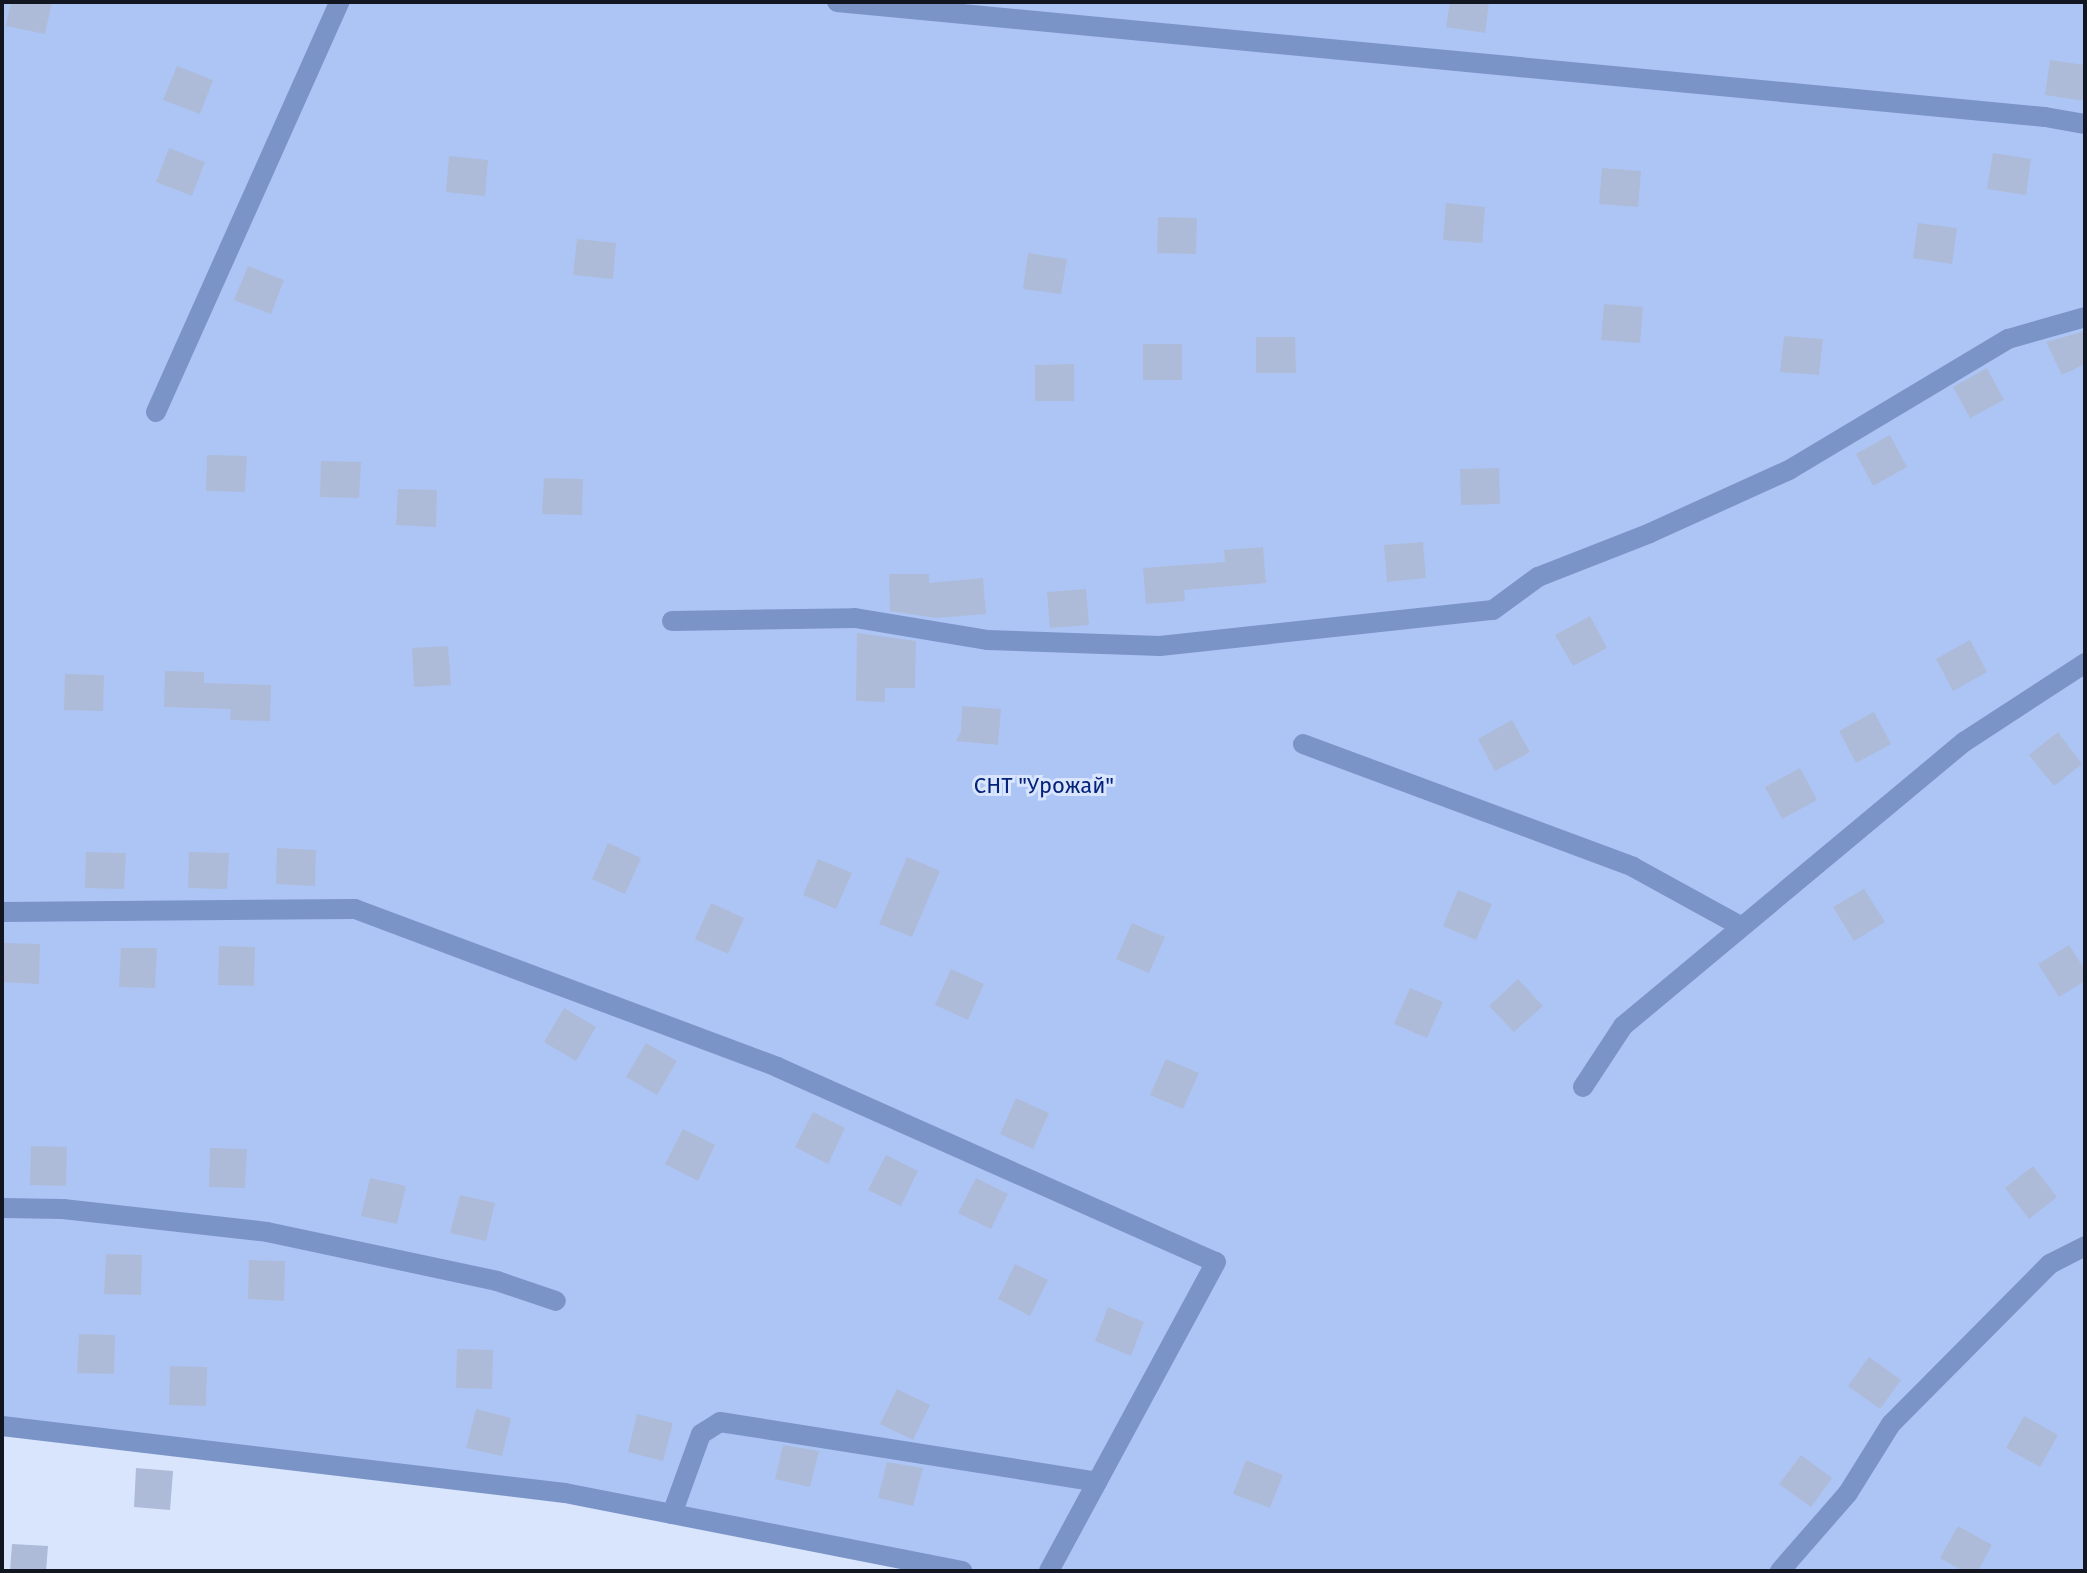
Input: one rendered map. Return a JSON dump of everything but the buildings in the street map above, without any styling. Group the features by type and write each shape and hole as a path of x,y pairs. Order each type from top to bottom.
{"lane":[{"path":"156,412 339,2"},
{"path":"837,2 2045,117 2085,124"},
{"path":"672,621 855,618 988,640 1160,646 1493,610 1538,577 1650,533 1789,470 2008,339 2085,317"},
{"path":"1583,1087 1623,1026 1964,742 2085,663"},
{"path":"1303,744 1633,867 1742,927"},
{"path":"2,912 355,909 777,1067 1216,1262 1049,1571"},
{"path":"2,1208 63,1209 267,1232 497,1281 556,1301"},
{"path":"1780,1571 1848,1493 1891,1424 2050,1264 2085,1246"},
{"path":"672,1514 701,1434 720,1422 1097,1482"},
{"path":"2,1426 565,1493 962,1571"}],"green space":[{"name":"СНТ \"Урожай\"","path":"2,2 2085,2 2085,1571 938,1571 626,1504 2,1432"}]}
